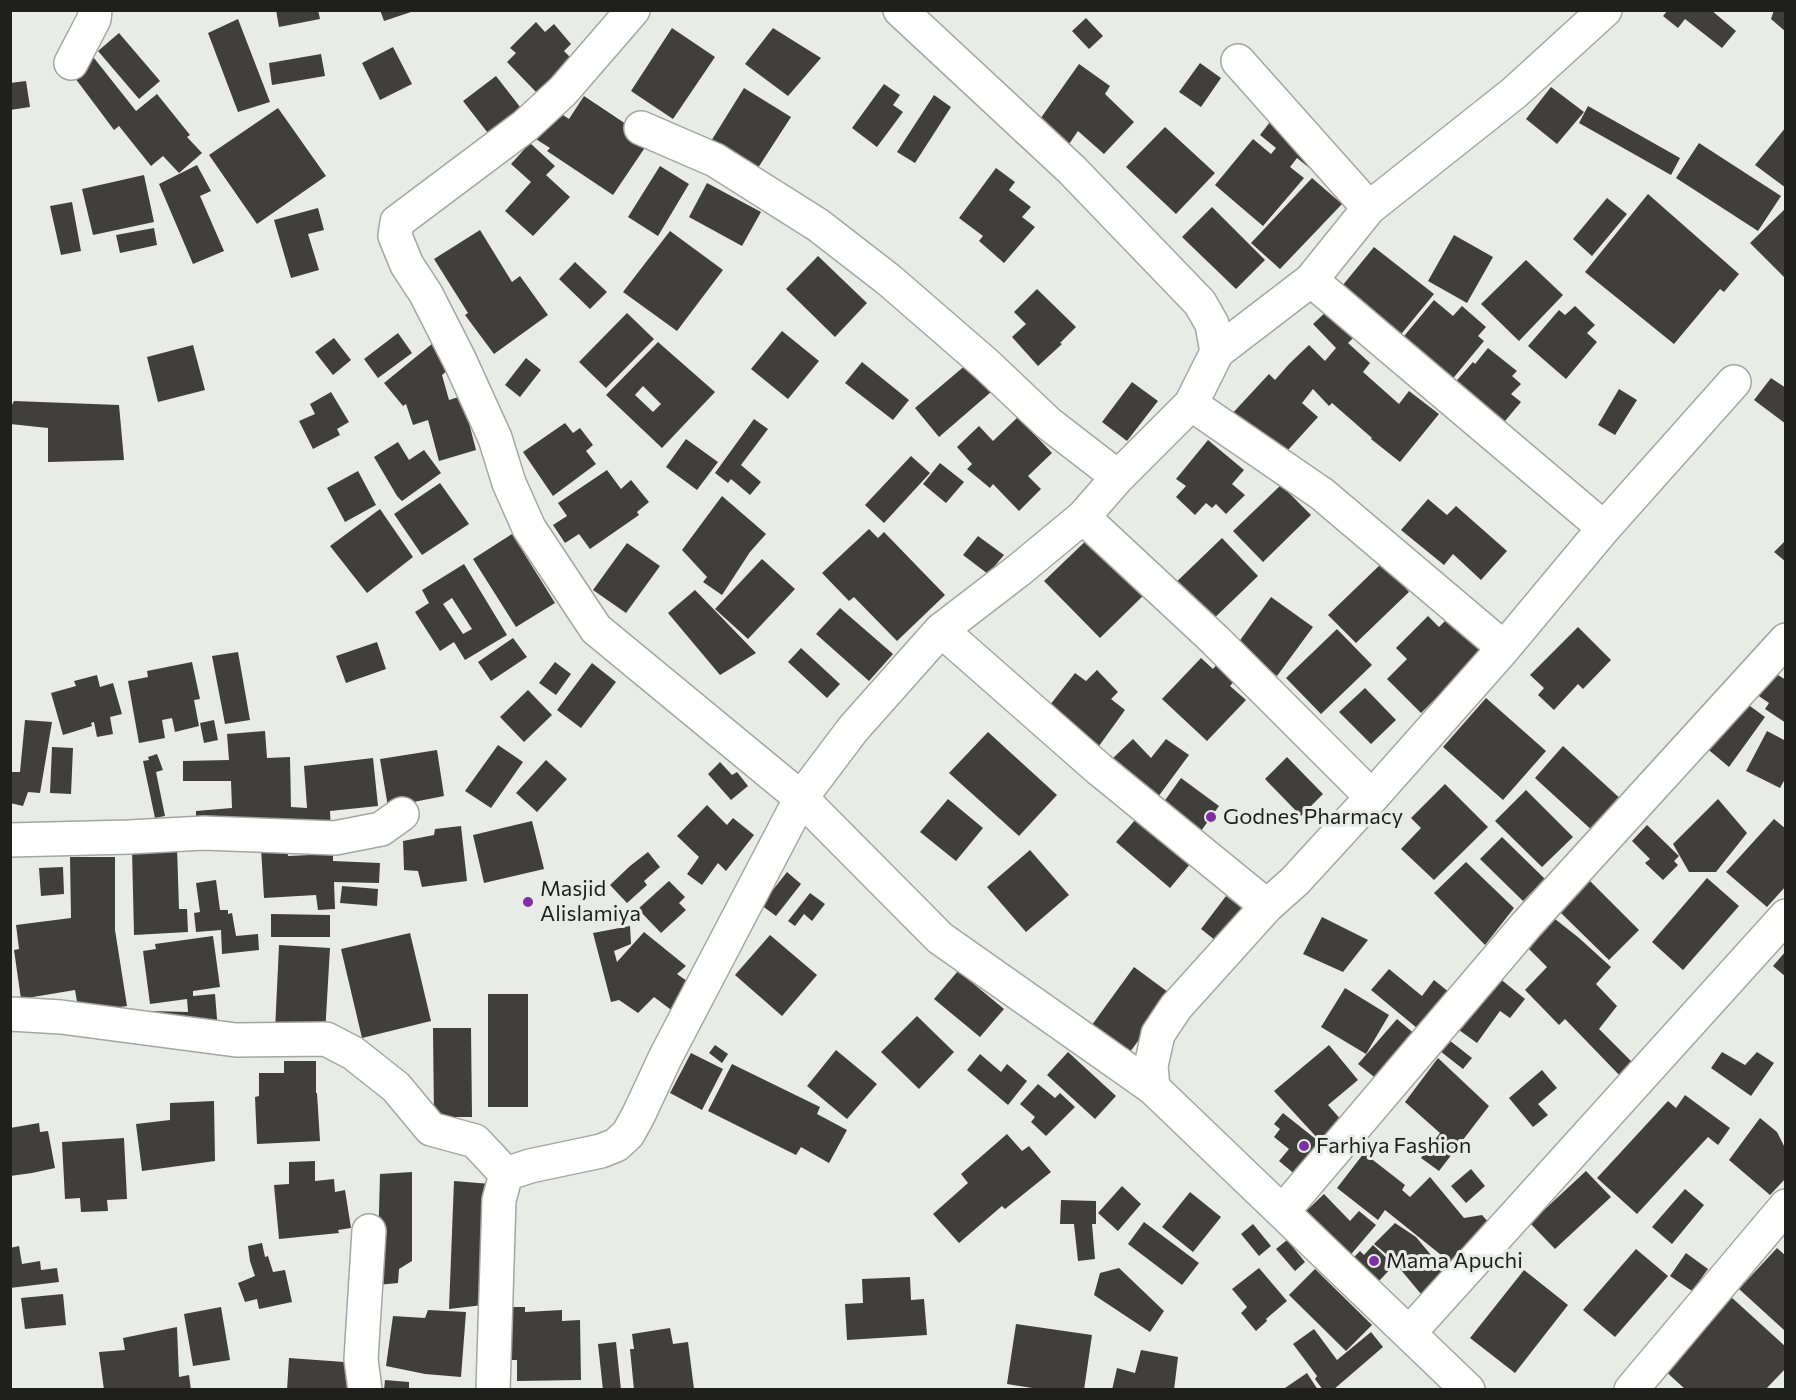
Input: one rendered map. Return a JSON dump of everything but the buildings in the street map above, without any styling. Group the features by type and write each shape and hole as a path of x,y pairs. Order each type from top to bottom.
{"street":[{"path":"71,63 94,19 95,10"},
{"path":"633,10 563,91 511,138 397,222 395,236 407,265 426,294 460,360 495,438 509,483 529,528 596,629 801,798 940,938 1153,1088 1468,1389"},
{"path":"900,10 1072,170 1200,303 1212,324 1217,352"},
{"path":"506,1174 530,1166 601,1151 616,1145 628,1134 671,1045 801,798 853,729 941,630 1083,517 1191,404 1217,352 1311,280 1369,208 1514,93 1605,10"},
{"path":"1238,61 1369,208"},
{"path":"641,129 715,160 818,225 889,280 987,365 1048,423 1119,477"},
{"path":"1311,280 1604,528"},
{"path":"1153,1088 1151,1066 1158,1034 1176,1007 1267,906 1295,881 1372,796 1504,648 1604,528 1734,382"},
{"path":"1191,404 1322,494 1504,648"},
{"path":"1083,517 1215,640 1372,796"},
{"path":"941,630 1099,769 1267,906"},
{"path":"1283,1211 1527,924 1785,640"},
{"path":"10,840 204,833 335,838 381,829 402,814"},
{"path":"1410,1332 1785,916"},
{"path":"10,1014 61,1017 236,1040 326,1039 353,1053 396,1087 431,1129 475,1142 506,1174"},
{"path":"493,1389 499,1200 506,1174"},
{"path":"1631,1389 1785,1206"},
{"path":"365,1389 361,1359 369,1231"}],"place":[{"name":"Godnes Pharmacy","path":"1211,817"},
{"name":"Masjid Alislamiya","path":"528,902"},
{"name":"Farhiya Fashion","path":"1304,1146"},
{"name":"Mama Apuchi","path":"1374,1261"}]}
